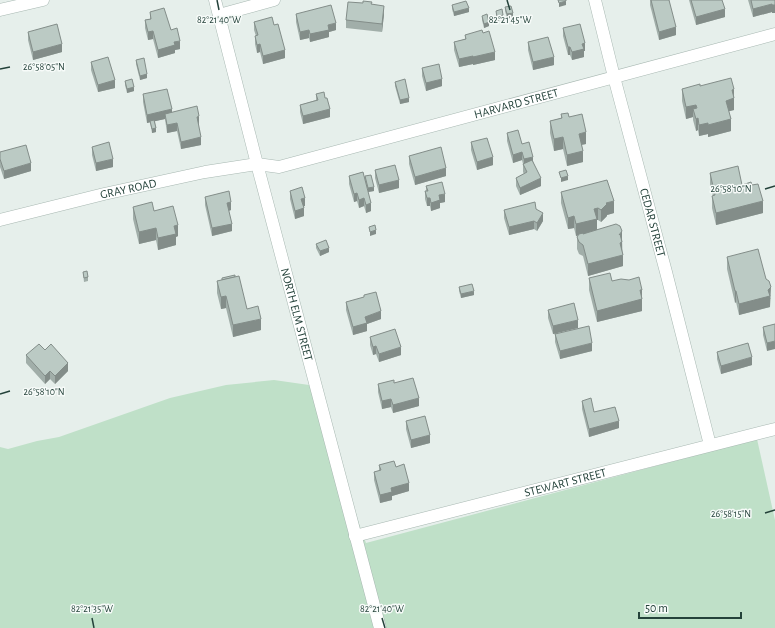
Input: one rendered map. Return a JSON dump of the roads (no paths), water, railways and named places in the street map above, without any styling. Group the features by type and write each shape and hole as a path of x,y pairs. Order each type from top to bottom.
{"street":[{"path":"0,10 43,0"},
{"name":"NORTH ELM STREET","path":"215,0 380,628"},
{"path":"219,14 274,0"},
{"name":"CEDAR STREET","path":"595,0 710,445"},
{"name":"HARVARD STREET","path":"257,164 279,167 775,34"},
{"name":"GRAY ROAD","path":"0,220 112,192 205,172 257,164"},
{"name":"STEWART STREET","path":"355,536 775,429"}]}
